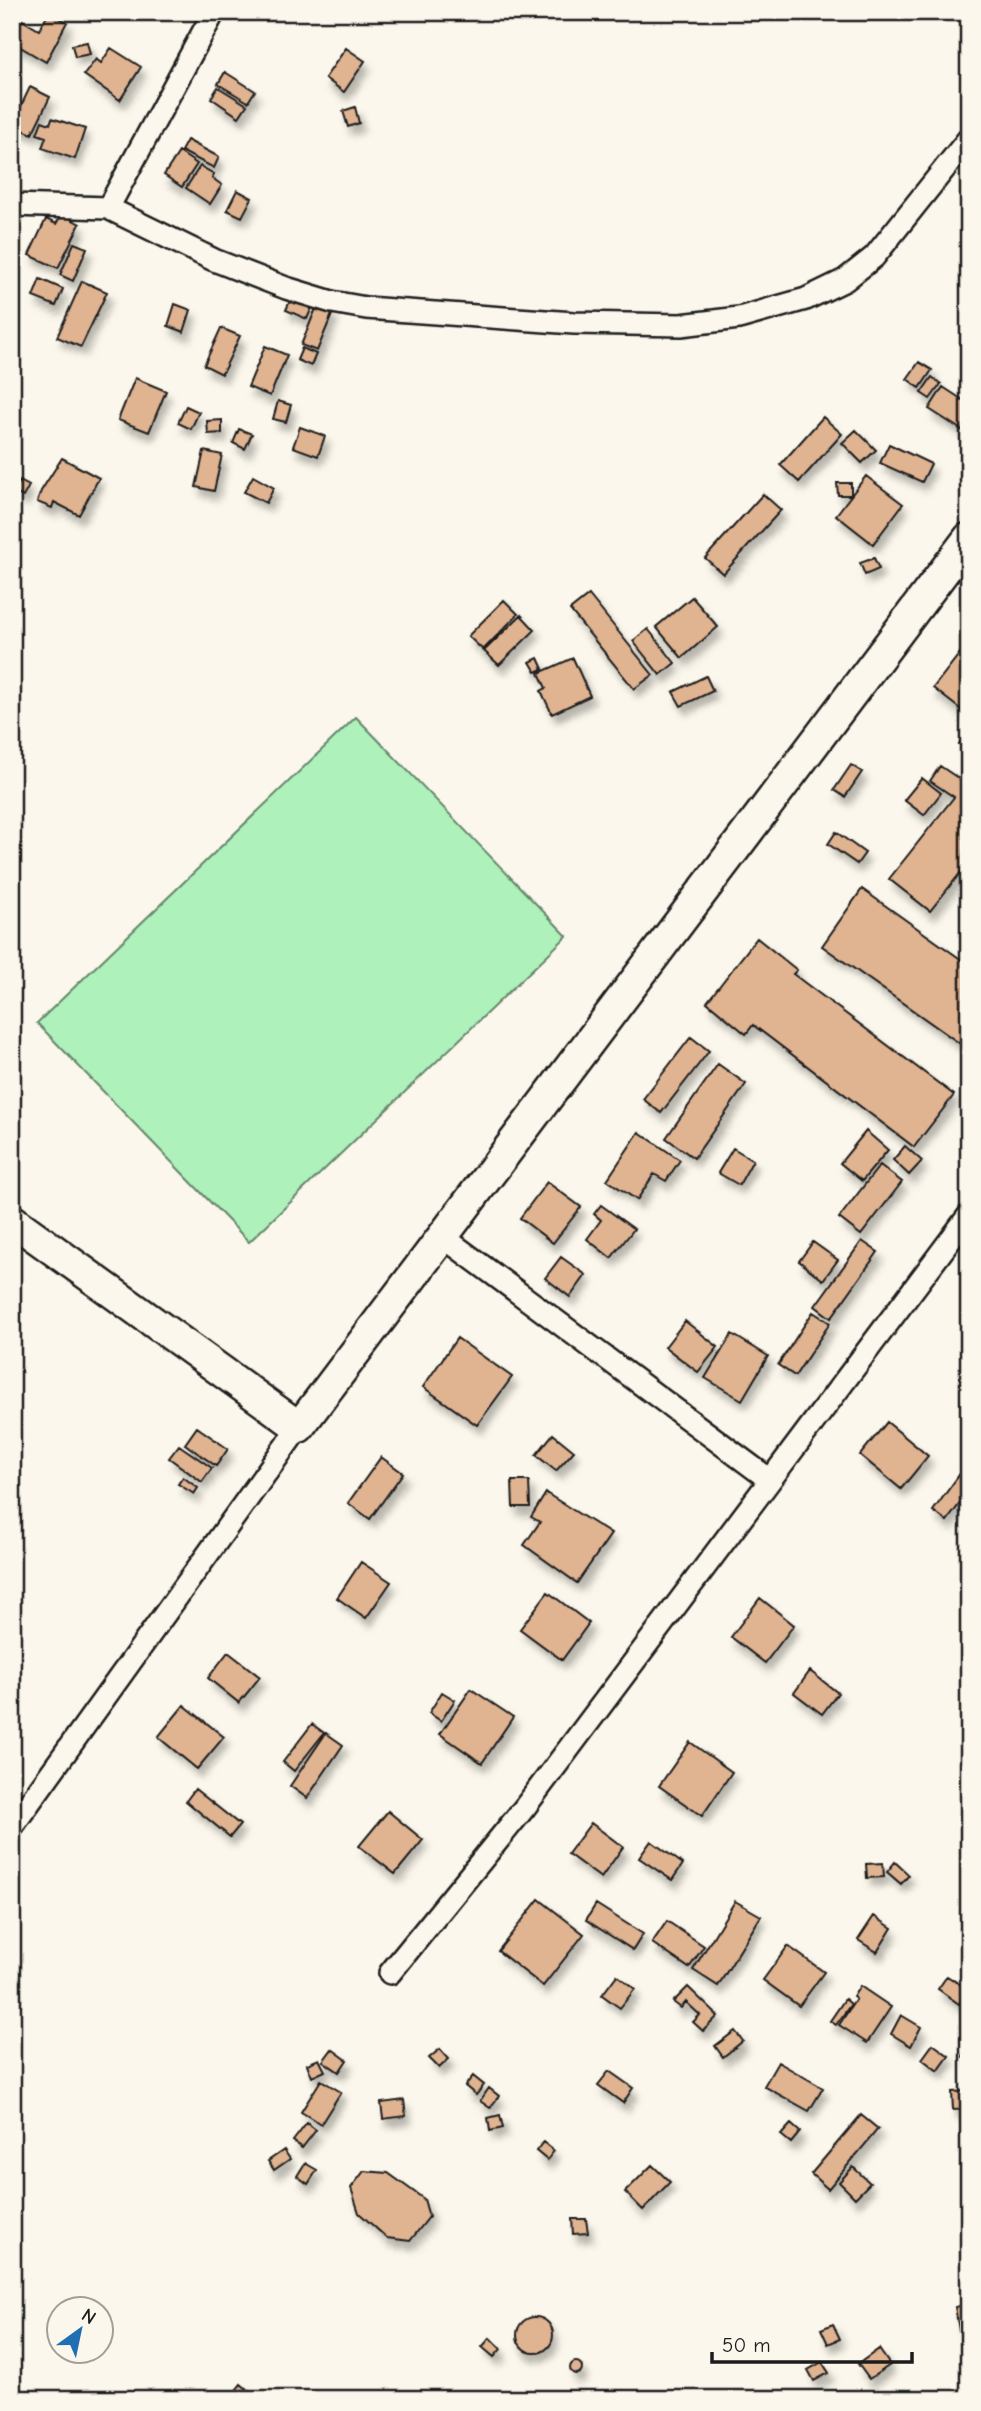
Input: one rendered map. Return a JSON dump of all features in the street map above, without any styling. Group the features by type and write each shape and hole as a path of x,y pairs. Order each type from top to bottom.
{"street":[{"path":"108,208 214,12"},
{"path":"12,205 108,208 215,260 286,288 332,302 394,312 483,318 681,325 739,318 806,299 845,280 874,257 969,138"},
{"path":"12,1826 299,1427 969,538"},
{"path":"390,1973 525,1807 969,1215"},
{"path":"12,1220 299,1427"},
{"path":"442,1236 770,1480"}],"green space":[{"path":"356,717 567,936 249,1242 37,1023"}],"building":[{"path":"49,12 67,22 46,62 12,42 12,36 22,20 39,30"},
{"path":"87,42 90,54 75,57 72,45"},
{"path":"111,48 141,67 120,100 84,75 96,59 101,63"},
{"path":"346,48 365,61 344,92 325,78"},
{"path":"225,72 255,91 248,102 218,84"},
{"path":"30,87 50,97 32,134 12,125"},
{"path":"218,87 247,105 239,117 211,98"},
{"path":"355,107 359,123 348,127 343,111"},
{"path":"52,118 85,129 75,159 42,148 46,137 37,134 42,121 50,124"},
{"path":"187,140 219,157 214,168 181,151"},
{"path":"179,152 197,164 182,187 164,175"},
{"path":"200,166 214,174 212,178 222,185 210,204 186,188"},
{"path":"237,190 252,198 242,217 227,210"},
{"path":"62,214 80,224 58,268 29,255 46,219 56,224"},
{"path":"74,243 87,248 73,281 60,275"},
{"path":"40,279 63,289 56,306 33,297"},
{"path":"82,281 107,292 81,347 57,337"},
{"path":"292,296 313,305 307,319 286,310"},
{"path":"175,304 191,310 184,332 168,326"},
{"path":"317,306 333,312 317,351 301,345"},
{"path":"221,328 240,336 222,374 204,365"},
{"path":"265,346 287,355 270,396 248,387"},
{"path":"302,348 316,354 311,366 297,360"},
{"path":"919,362 932,370 920,388 907,379"},
{"path":"932,377 941,384 930,399 921,393"},
{"path":"135,378 166,391 149,432 118,420"},
{"path":"943,387 969,404 968,434 929,409"},
{"path":"278,401 291,405 286,422 273,419"},
{"path":"186,406 199,412 191,429 178,423"},
{"path":"823,417 842,434 799,482 780,465"},
{"path":"222,420 222,433 208,434 207,421"},
{"path":"300,427 325,436 318,456 293,447"},
{"path":"239,429 252,434 245,449 233,443"},
{"path":"856,430 876,450 862,463 842,443"},
{"path":"889,444 931,464 922,482 880,463"},
{"path":"204,451 222,455 214,491 196,487"},
{"path":"62,458 99,478 79,515 54,502 52,508 37,502"},
{"path":"253,476 274,488 266,503 244,492"},
{"path":"866,476 903,504 873,544 836,515"},
{"path":"20,481 29,486 23,497 14,492"},
{"path":"837,483 851,483 851,495 838,495"},
{"path":"763,494 781,510 723,574 705,558"},
{"path":"874,558 879,569 865,575 860,563"},
{"path":"589,595 653,675 634,689 570,610"},
{"path":"692,597 718,627 682,658 656,627"},
{"path":"504,600 518,614 483,650 468,636"},
{"path":"521,615 535,630 499,665 484,651"},
{"path":"648,629 675,663 660,675 633,641"},
{"path":"964,648 969,652 969,716 933,688"},
{"path":"538,658 543,669 536,672 530,662"},
{"path":"573,658 590,696 552,714 541,691 546,688 539,673"},
{"path":"706,676 713,691 681,706 673,692"},
{"path":"969,729 969,750 959,744"},
{"path":"851,765 862,772 845,797 834,790"},
{"path":"940,766 964,782 969,777 969,862 930,911 889,879 954,797 930,781"},
{"path":"922,778 941,793 924,815 904,800"},
{"path":"836,832 865,853 857,864 828,844"},
{"path":"862,889 969,965 969,1050 822,946"},
{"path":"757,938 797,970 793,974 954,1095 914,1147 753,1025 746,1034 707,1002"},
{"path":"691,1037 709,1051 661,1113 643,1099"},
{"path":"718,1064 746,1084 694,1158 666,1138"},
{"path":"866,1131 888,1150 862,1181 840,1163"},
{"path":"639,1132 680,1160 666,1181 654,1174 637,1200 607,1180"},
{"path":"905,1146 922,1161 909,1175 893,1160"},
{"path":"733,1148 753,1160 739,1185 718,1173"},
{"path":"880,1165 902,1182 861,1235 839,1218"},
{"path":"547,1182 581,1207 553,1243 520,1218"},
{"path":"601,1205 634,1229 611,1258 587,1239 601,1220 594,1214"},
{"path":"862,1241 878,1252 831,1318 815,1306"},
{"path":"813,1242 838,1260 823,1280 799,1261"},
{"path":"561,1257 586,1275 570,1297 545,1278"},
{"path":"813,1312 830,1323 795,1376 778,1365"},
{"path":"685,1321 718,1347 698,1372 665,1347"},
{"path":"732,1334 768,1356 742,1400 705,1378"},
{"path":"457,1338 512,1377 477,1425 423,1387"},
{"path":"887,1422 928,1456 901,1489 860,1455"},
{"path":"197,1427 228,1449 216,1466 185,1444"},
{"path":"553,1434 574,1451 556,1471 536,1455"},
{"path":"179,1445 212,1468 202,1482 169,1458"},
{"path":"381,1457 403,1473 370,1519 348,1503"},
{"path":"962,1471 969,1476 969,1491 947,1521 933,1511"},
{"path":"183,1477 198,1488 194,1494 178,1484"},
{"path":"512,1481 529,1481 530,1507 513,1507"},
{"path":"546,1493 611,1534 577,1583 524,1545 540,1522 531,1517"},
{"path":"361,1562 391,1582 366,1618 337,1598"},
{"path":"548,1592 589,1623 562,1660 520,1629"},
{"path":"760,1598 794,1625 765,1663 731,1637"},
{"path":"228,1652 260,1677 239,1703 208,1678"},
{"path":"810,1671 838,1693 822,1714 794,1693"},
{"path":"471,1689 513,1717 482,1763 440,1734"},
{"path":"442,1692 455,1700 441,1721 429,1713"},
{"path":"184,1705 224,1737 197,1769 158,1737"},
{"path":"312,1724 324,1733 294,1771 283,1762"},
{"path":"326,1733 343,1745 307,1798 290,1786"},
{"path":"690,1742 732,1772 702,1816 659,1786"},
{"path":"195,1789 240,1825 230,1837 186,1801"},
{"path":"388,1811 423,1840 395,1874 359,1846"},
{"path":"591,1823 623,1847 601,1878 568,1854"},
{"path":"651,1841 683,1864 672,1880 639,1858"},
{"path":"895,1862 909,1875 901,1884 887,1872"},
{"path":"883,1863 884,1877 867,1878 866,1864"},
{"path":"539,1899 584,1934 543,1986 498,1951"},
{"path":"735,1901 761,1916 718,1986 693,1970"},
{"path":"596,1904 643,1934 633,1950 586,1920"},
{"path":"874,1916 892,1928 877,1952 858,1940"},
{"path":"667,1921 704,1946 689,1968 652,1943"},
{"path":"788,1946 824,1972 799,2006 763,1980"},
{"path":"617,1975 635,1989 620,2008 602,1995"},
{"path":"947,1976 969,1990 959,2004 938,1989"},
{"path":"860,1986 891,2007 867,2043 839,2025 856,1999 853,1997"},
{"path":"688,1987 718,2016 703,2031 693,2022 700,2015 686,2002 681,2008 673,2002"},
{"path":"845,1999 851,2004 836,2025 830,2021"},
{"path":"901,2015 921,2027 911,2046 891,2034"},
{"path":"735,2031 743,2041 723,2057 715,2046"},
{"path":"933,2044 949,2056 938,2071 922,2059"},
{"path":"965,2044 969,2044 969,2058 963,2057"},
{"path":"332,2049 347,2060 339,2072 323,2061"},
{"path":"440,2049 449,2059 439,2068 429,2058"},
{"path":"319,2059 325,2071 312,2077 307,2064"},
{"path":"778,2062 823,2088 809,2111 764,2086"},
{"path":"609,2071 633,2088 623,2103 598,2085"},
{"path":"473,2076 484,2085 476,2095 465,2086"},
{"path":"321,2080 341,2092 321,2124 301,2112"},
{"path":"489,2088 499,2096 490,2108 480,2101"},
{"path":"969,2091 969,2109 953,2110 952,2092"},
{"path":"404,2100 406,2116 383,2119 381,2103"},
{"path":"500,2115 503,2128 490,2131 488,2118"},
{"path":"861,2115 878,2129 828,2189 811,2174"},
{"path":"307,2123 316,2130 302,2148 293,2141"},
{"path":"791,2124 800,2132 791,2143 781,2135"},
{"path":"543,2142 554,2151 547,2160 536,2151"},
{"path":"284,2150 290,2159 274,2170 268,2161"},
{"path":"305,2163 317,2170 308,2184 297,2176"},
{"path":"652,2165 670,2182 643,2210 625,2192"},
{"path":"853,2167 870,2183 855,2198 839,2182"},
{"path":"364,2171 388,2173 424,2199 429,2217 410,2241 387,2238 359,2213 351,2188"},
{"path":"572,2219 586,2219 588,2233 573,2234"},
{"path":"969,2304 969,2328 959,2330 955,2307"},
{"path":"535,2317 548,2322 553,2335 548,2348 535,2353 522,2348 517,2335 522,2322"},
{"path":"833,2324 840,2339 828,2344 821,2329"},
{"path":"490,2338 501,2349 494,2357 482,2347"},
{"path":"879,2349 890,2365 869,2379 858,2364"},
{"path":"822,2362 829,2373 814,2381 808,2370"},
{"path":"571,2363 581,2363 581,2373 571,2373"},
{"path":"241,2384 259,2399 229,2399"}]}
